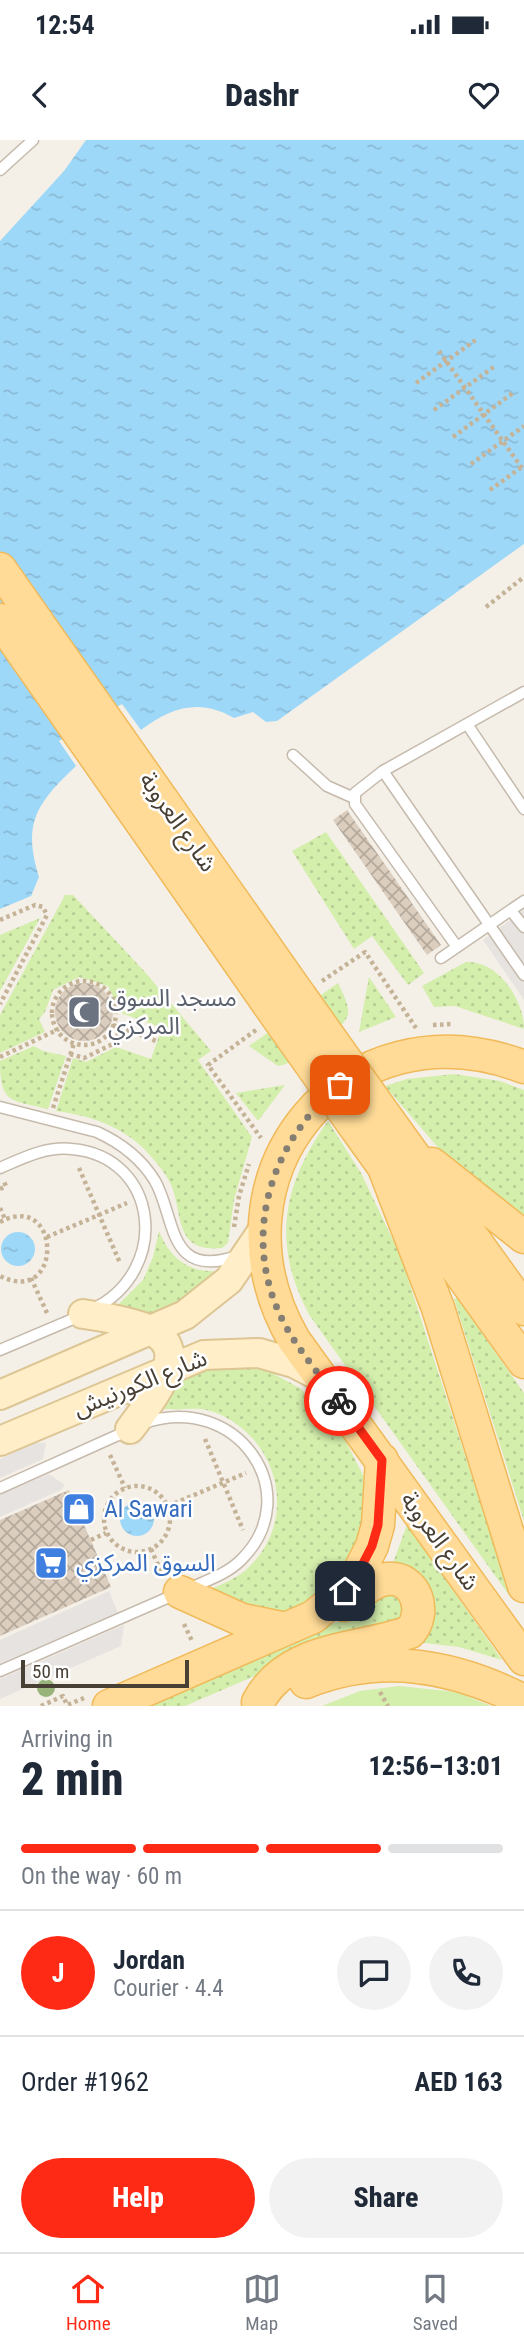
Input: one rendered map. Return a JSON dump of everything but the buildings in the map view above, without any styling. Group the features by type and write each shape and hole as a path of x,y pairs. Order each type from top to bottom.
{"main road":[{"name":"شارع العروبة","path":"0,569 365,1113 383,1165 524,1362"},
{"name":"شارع العروبة","path":"0,620 365,1113 404,1142 524,1309"},
{"name":"شارع العروبة","path":"524,1067 478,1052 454,1050 406,1055 361,1072 321,1100 291,1138 271,1182 257,1240 274,1298 294,1340 524,1659"},
{"path":"404,1142 524,1237"},
{"path":"383,1165 431,1288 524,1586"},
{"name":"شارع الكورنيش","path":"0,1395 186,1315 229,1280 257,1240"},
{"path":"83,1314 151,1331 167,1342 171,1354 169,1367 130,1429"},
{"name":"شارع الكورنيش","path":"0,1441 169,1367 204,1355 241,1351 277,1357 321,1377"},
{"path":"176,1594 242,1620 300,1623 345,1591 366,1561 378,1525 382,1460"},
{"path":"101,1700 342,1606 369,1586 387,1579 404,1583 419,1604 420,1614 410,1632 347,1646 295,1665 273,1679 254,1704"},
{"path":"254,1704 322,1676 378,1664 431,1667 457,1673 524,1701"}],"lane":[{"path":"0,170 33,140"},
{"path":"457,947 355,804 354,798 358,789 383,771 524,692"},
{"path":"467,724 524,808"},
{"path":"293,755 327,786 354,798"},
{"path":"383,771 524,975"},
{"path":"441,958 512,912 524,901"},
{"path":"512,912 524,927"},
{"path":"0,1108 97,1132 125,1147 155,1181 172,1235 190,1254 208,1260 224,1260 257,1240"},
{"path":"0,1168 38,1153 61,1149 74,1149 101,1157 123,1174 139,1198 146,1222 145,1245 135,1273 116,1296 83,1314 0,1350"},
{"path":"0,1488 130,1429 161,1418 183,1416 207,1420 229,1431 247,1447 259,1466 266,1499 264,1521 255,1543 239,1562 217,1576 0,1671"}],"path":[{"path":"416,383 477,339"},
{"path":"439,351 523,468 490,490"},
{"path":"434,410 495,366"},
{"path":"453,437 513,393"},
{"path":"471,464 524,426"},
{"path":"486,607 524,577"},
{"path":"0,920 35,905 43,907 47,915 0,1004"},
{"path":"319,983 365,952 416,1028"},
{"path":"82,979 106,988 117,1011 109,1036 86,1047 63,1039 60,1028 51,1014 59,991 82,979"},
{"path":"113,1025 156,1041"},
{"path":"261,1026 208,1065 261,1138"},
{"path":"0,1057 60,1028"},
{"path":"74,1043 71,1052 84,1058 115,1043 120,1028"},
{"path":"96,1040 100,1050"},
{"path":"61,1149 66,1162 81,1169 122,1270 110,1283 116,1296"},
{"path":"47,1237 139,1198"},
{"path":"0,1208 3,1221 26,1218 39,1225 47,1237 48,1257 42,1269 31,1278 15,1281 0,1276"},
{"path":"31,1278 41,1300"},
{"path":"183,1416 188,1429 207,1440 245,1533 235,1551 239,1562"},
{"path":"115,1466 125,1488"},
{"path":"168,1506 259,1466"},
{"path":"139,1485 154,1490 168,1506 170,1521 167,1534 151,1549 134,1552 125,1550 111,1541 106,1533 105,1510 112,1497 125,1488 139,1485"},
{"path":"91,1540 106,1533"},
{"path":"151,1549 176,1594 195,1647"},
{"path":"41,1706 63,1696 67,1705 101,1700"}],"green space":[{"path":"326,832 424,973 408,985 372,936 354,949 292,851"},
{"path":"65,895 73,895 145,972 211,1051 198,1060 252,1137 234,1200 228,1243 222,1248 207,1248 188,1239 180,1221 172,1187 162,1169 134,1140 110,1126 84,1116 56,1111 73,1058 86,1062 116,1047 151,1059 162,1028 121,1013 108,986 79,977 53,990 45,1012 39,1019 45,1032 0,1053 0,1015"},
{"path":"40,918 0,991 0,935"},
{"path":"466,962 489,968 507,984 519,1006 524,1029 455,1006 434,1007 422,986"},
{"path":"369,977 396,1017 359,1032"},
{"path":"338,983 348,1014 338,1028 318,1045 295,1060 278,1066 249,1046"},
{"path":"34,1046 66,1056 48,1109 10,1098 2,1085 0,1061"},
{"path":"454,1074 500,1081 524,1090 524,1222 454,1166 385,1086 407,1079"},
{"path":"285,1085 258,1121 236,1093"},
{"path":"328,1121 361,1173 401,1257 511,1598 310,1316 298,1290 286,1240 287,1216 300,1168"},
{"path":"159,1231 163,1241 182,1262 198,1269 219,1271 197,1293 169,1310 144,1315 115,1308 143,1280 153,1257"},
{"path":"457,1298 524,1393 524,1521 454,1299"},
{"path":"210,1367 250,1367 268,1371 300,1388 341,1432 366,1481 364,1544 325,1594 291,1611 271,1616 210,1589 227,1582 251,1565 265,1547 277,1507 276,1486 270,1466 260,1447 245,1431 227,1418 208,1410 160,1408 169,1387"},
{"path":"407,1525 502,1660 459,1647 416,1642 391,1568"},
{"path":"394,1588 410,1615 341,1639 185,1706 144,1706 346,1618"},
{"path":"399,1686 457,1692 491,1706 322,1706 360,1691"}],"shaded area":[{"path":"524,910 524,1000 483,940"},
{"path":"35,1443 46,1443 43,1459 0,1478 0,1459"},
{"path":"49,1474 65,1485 61,1490 0,1517 0,1495"},
{"path":"109,1591 118,1613 0,1665 0,1640"},
{"path":"124,1625 121,1646 0,1699 0,1679"}],"water":[{"path":"86,140 524,140 524,544 277,721 266,722 253,712 234,718 209,708 198,707 175,711 141,730 122,704 59,741 76,766 51,791 36,815 32,842 39,877 31,896 0,909 0,241 64,171"},
{"path":"18,1232 30,1237 35,1249 30,1261 18,1266 6,1261 1,1249 6,1237"},
{"path":"137,1502 149,1507 154,1519 149,1531 137,1536 125,1531 120,1519 125,1507"}],"way so far":[{"path":"339,1401 294,1340 283,1320 267,1276 264,1230 271,1182 291,1138 321,1100 340,1085"}],"place":[{"name":"مسجد السوق المركزي","path":"84,1012"},
{"name":"Al Sawari","path":"79,1509"},
{"name":"السوق المركزي","path":"51,1563"}],"route":[{"path":"339,1401 382,1460 378,1525 366,1561 345,1591"}]}
